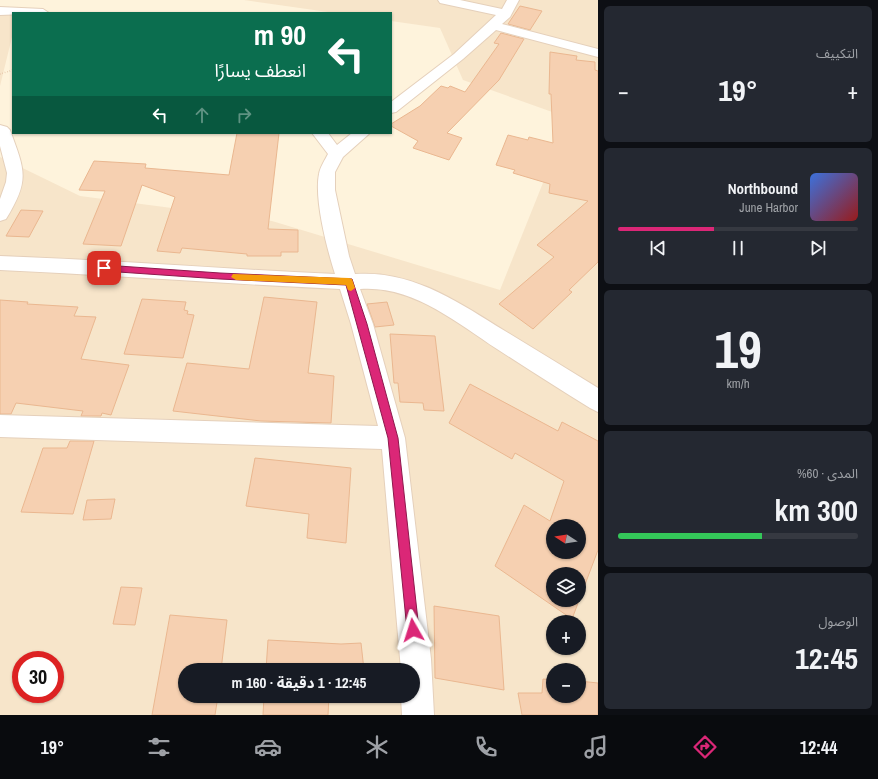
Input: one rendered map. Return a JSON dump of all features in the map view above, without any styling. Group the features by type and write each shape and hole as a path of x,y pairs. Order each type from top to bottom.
{"street":[{"path":"444,0 506,14"},
{"path":"392,108 506,14 513,0"},
{"path":"0,11 22,12"},
{"path":"493,25 598,53"},
{"path":"0,130 2,130 14,160 16,172 13,189 0,215"},
{"path":"321,134 336,154"},
{"path":"361,134 336,154 327,172 326,190 339,256 362,324 393,438 415,651 418,715"},
{"path":"0,263 349,282 375,280 404,286 438,300 598,401"},
{"path":"0,426 393,438"}],"path":[{"path":"0,74 12,70"}],"shaded area":[{"path":"244,0 598,0 598,715 0,715 0,157 80,196 272,221 500,290 569,118 463,80 440,28 392,21 392,12 328,12"},
{"path":"0,10 12,13 12,37 0,86"}],"building":[{"path":"520,6 542,11 530,30 508,24"},
{"path":"501,33 524,39 499,80 447,133 462,138 449,160 413,148 418,141 392,127 392,123 420,106 441,86 448,88 450,86 465,92 499,44 494,43"},
{"path":"550,52 577,56 576,60 595,62 595,70 598,71 598,262 569,290 572,292 533,329 499,304 554,257 537,245 588,201 549,193 550,184 513,173 515,170 496,165 508,135 528,140 529,137 553,143 551,94 549,94"},
{"path":"237,134 279,134 268,229 298,230 298,252 281,252 281,256 247,256 247,254 182,248 180,253 157,251 175,197 142,185 121,246 83,244 105,191 79,190 94,161 146,164 145,168 229,175"},
{"path":"21,210 43,211 29,237 6,236"},
{"path":"264,297 317,302 308,373 334,376 331,423 261,421 173,411 187,363 249,369"},
{"path":"142,299 186,302 184,310 188,311 187,314 194,315 183,358 124,354"},
{"path":"0,300 28,302 27,304 78,307 74,316 96,317 81,359 129,365 111,415 102,413 101,416 81,416 83,411 16,403 11,414 0,414"},
{"path":"387,302 394,325 375,327 367,304"},
{"path":"390,334 435,336 444,411 424,410 423,403 400,402 398,383 394,383"},
{"path":"470,384 558,431 562,422 598,441 598,550 586,582 586,567 546,567 546,601 495,566 524,505 547,519 546,559 586,559 586,519 551,519 564,481 515,453 512,459 449,423"},
{"path":"70,441 94,441 73,514 21,512 43,448 67,448"},
{"path":"255,458 351,468 346,543 307,538 309,514 246,506"},
{"path":"115,499 111,519 83,520 87,500"},
{"path":"121,587 142,588 135,625 113,624"},
{"path":"434,606 499,616 504,690 435,678"},
{"path":"555,607 577,607 574,615 566,615"},
{"path":"170,615 227,620 222,663 178,663 178,703 217,703 215,715 152,715"},
{"path":"268,640 341,644 361,643 363,663 266,663"},
{"path":"543,679 546,679 546,703 586,703 586,682 598,683 598,715 522,715 518,693 542,693"},
{"path":"264,703 329,703 328,715 263,715"}],"slow traffic":[{"path":"236,277 349,282 351,288"}],"route":[{"path":"104,268 220,276 349,282 393,438 413,630"}]}
